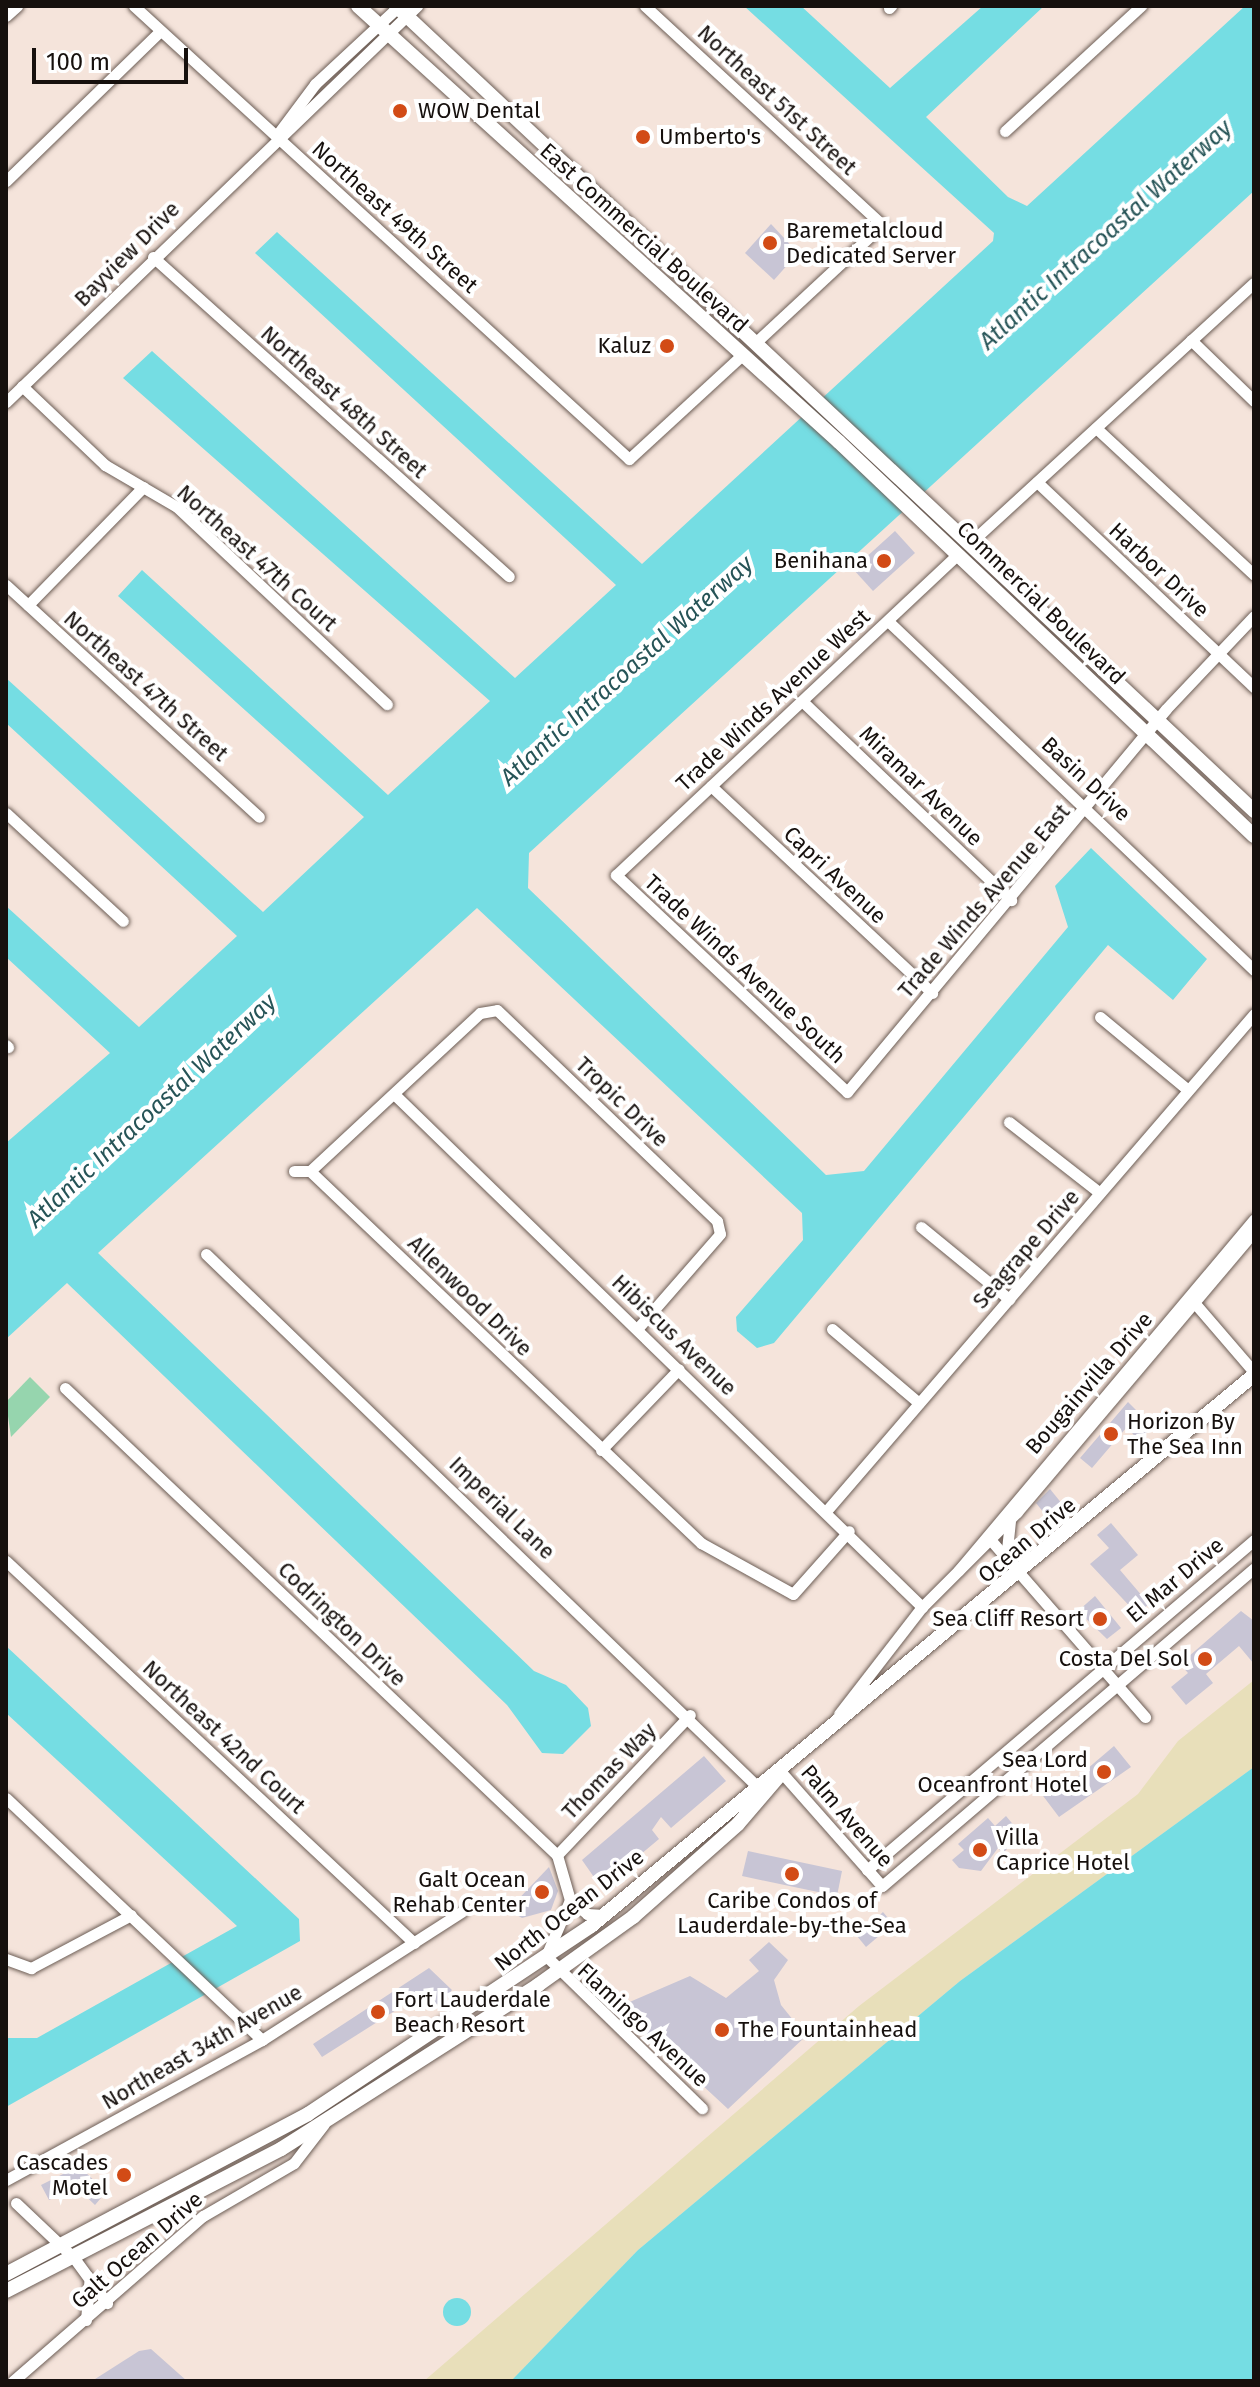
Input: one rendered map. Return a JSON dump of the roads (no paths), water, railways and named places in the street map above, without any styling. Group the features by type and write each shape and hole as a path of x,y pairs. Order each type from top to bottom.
{"main road":[{"name":"East Commercial Boulevard","path":"358,6 716,335 800,398"},
{"name":"East Commercial Boulevard","path":"403,8 755,343 800,398"},
{"path":"542,174 578,176"},
{"path":"564,193 594,192"},
{"path":"716,335 755,343"},
{"name":"Commercial Boulevard","path":"800,398 922,512 958,554 1254,836"},
{"name":"Commercial Boulevard","path":"922,512 986,557 1254,811"},
{"path":"958,554 986,557"},
{"name":"Ocean Drive","path":"823,1733 1019,1576 1254,1374"},
{"name":"North Ocean Drive","path":"6,2291 227,2179 324,2123 557,1971 633,1917 823,1733"},
{"name":"North Ocean Drive","path":"6,2274 210,2170 373,2074 605,1915 762,1791"}],"street":[{"path":"6,16 17,6"},
{"name":"Northeast 49th Street","path":"134,6 629,459 741,356"},
{"name":"Northeast 51st Street","path":"645,6 882,225 755,343"},
{"path":"1005,131 1141,6"},
{"name":"Bayview Drive","path":"6,402 403,8"},
{"path":"6,181 160,31"},
{"name":"Northeast 48th Street","path":"153,257 509,576"},
{"path":"970,543 1254,283"},
{"path":"1191,340 1254,401"},
{"name":"Northeast 47th Court","path":"22,386 105,465 177,507 387,704"},
{"path":"1096,428 1254,575"},
{"name":"Harbor Drive","path":"1037,482 1254,687"},
{"path":"28,605 143,487"},
{"name":"Trade Winds Avenue West","path":"616,875 958,554"},
{"name":"Northeast 47th Street","path":"6,585 259,817"},
{"path":"1218,653 1254,616"},
{"name":"Basin Drive","path":"888,621 1090,808 1254,970"},
{"name":"Trade Winds Avenue East","path":"847,1092 1090,808 1158,720 1218,653"},
{"name":"Miramar Avenue","path":"802,701 1011,900"},
{"name":"Capri Avenue","path":"711,786 932,993"},
{"path":"6,813 123,921"},
{"name":"Trade Winds Avenue South","path":"616,875 847,1092"},
{"name":"Tropic Drive","path":"395,1095 480,1013 497,1010 684,1190 720,1234 638,1328"},
{"name":"Seagrape Drive","path":"828,1509 1254,1014"},
{"path":"1100,1017 1188,1090"},
{"path":"294,1171 310,1171 395,1095"},
{"name":"Hibiscus Avenue","path":"395,1095 828,1509 922,1607"},
{"path":"1009,1122 1100,1193"},
{"name":"Allenwood Drive","path":"310,1171 701,1543 793,1594 849,1531"},
{"name":"Bougainvilla Drive","path":"988,1537 1011,1519 1192,1300 1254,1219"},
{"path":"921,1227 1009,1299"},
{"name":"Bougainvilla Drive","path":"823,1733 922,1607 956,1574 1254,1232"},
{"name":"Imperial Lane","path":"206,1254 690,1715 762,1791"},
{"path":"1192,1300 1254,1374"},
{"path":"832,1329 919,1403"},
{"path":"601,1450 679,1369"},
{"name":"Codrington Drive","path":"65,1388 557,1855"},
{"path":"1007,1560 1011,1519"},
{"path":"988,1537 1145,1717"},
{"name":"El Mar Drive","path":"867,1870 1254,1540"},
{"name":"Northeast 42nd Court","path":"6,1561 414,1943"},
{"name":"El Mar Drive","path":"882,1886 1254,1568"},
{"name":"Thomas Way","path":"557,1855 690,1715"},
{"name":"Palm Avenue","path":"781,1772 882,1886"},
{"path":"6,1798 262,2040"},
{"path":"557,1855 570,1900 587,1914 605,1915"},
{"path":"557,1971 546,1956 570,1900"},
{"path":"414,1943 461,1912"},
{"path":"6,1959 31,1968 131,1915"},
{"name":"Northeast 34th Avenue","path":"6,2180 262,2040 414,1943"},
{"name":"Flamingo Avenue","path":"557,1971 702,2108"},
{"name":"Galt Ocean Drive","path":"13,2381 107,2303 203,2216 281,2171 324,2123"},
{"path":"16,2203 74,2258 107,2303"},
{"path":"85,2320 89,2278"}],"water":[{"name":"Atlantic Intracoastal Waterway","path":"744,6 801,6 890,88 983,6 1044,6 926,117 1008,197 1027,206 1245,6 1254,6 1254,191 529,853 528,888 826,1175 864,1171 1068,927 1055,886 1091,848 1207,959 1173,1000 1108,945 774,1343 757,1348 737,1331 736,1317 803,1240 802,1213 477,908 98,1253 534,1671 566,1685 588,1708 591,1726 563,1754 542,1753 507,1705 67,1283 6,1339 6,1143 110,1053 6,957 6,906 139,1027 237,936 6,723 6,678 263,912 364,817 118,596 142,570 388,795 490,701 123,378 152,351 515,678 616,585 255,253 277,232 642,564 993,241 994,233"},
{"path":"6,1646 299,1919 300,1941 6,2107 6,2038 37,2038 237,1926 6,1713"},
{"path":"1254,1767 1254,2381 511,2381 638,2250 960,1981"},
{"path":"457,2298 467,2302 471,2312 467,2322 457,2326 447,2322 443,2312 447,2302"}],"place":[{"name":"WOW Dental","path":"400,111"},
{"name":"Umberto's","path":"643,137"},
{"name":"Baremetalcloud Dedicated Server","path":"770,243"},
{"name":"Kaluz","path":"667,346"},
{"name":"Benihana","path":"884,561"},
{"name":"Horizon By The Sea Inn","path":"1111,1434"},
{"name":"Sea Cliff Resort","path":"1100,1619"},
{"name":"Costa Del Sol","path":"1205,1659"},
{"name":"Sea Lord Oceanfront Hotel","path":"1104,1772"},
{"name":"Villa Caprice Hotel","path":"980,1850"},
{"name":"Caribe Condos of Lauderdale-by-the-Sea","path":"792,1874"},
{"name":"Galt Ocean Rehab Center","path":"542,1892"},
{"name":"Fort Lauderdale Beach Resort","path":"378,2012"},
{"name":"The Fountainhead","path":"722,2030"},
{"name":"Cascades Motel","path":"124,2175"}]}
